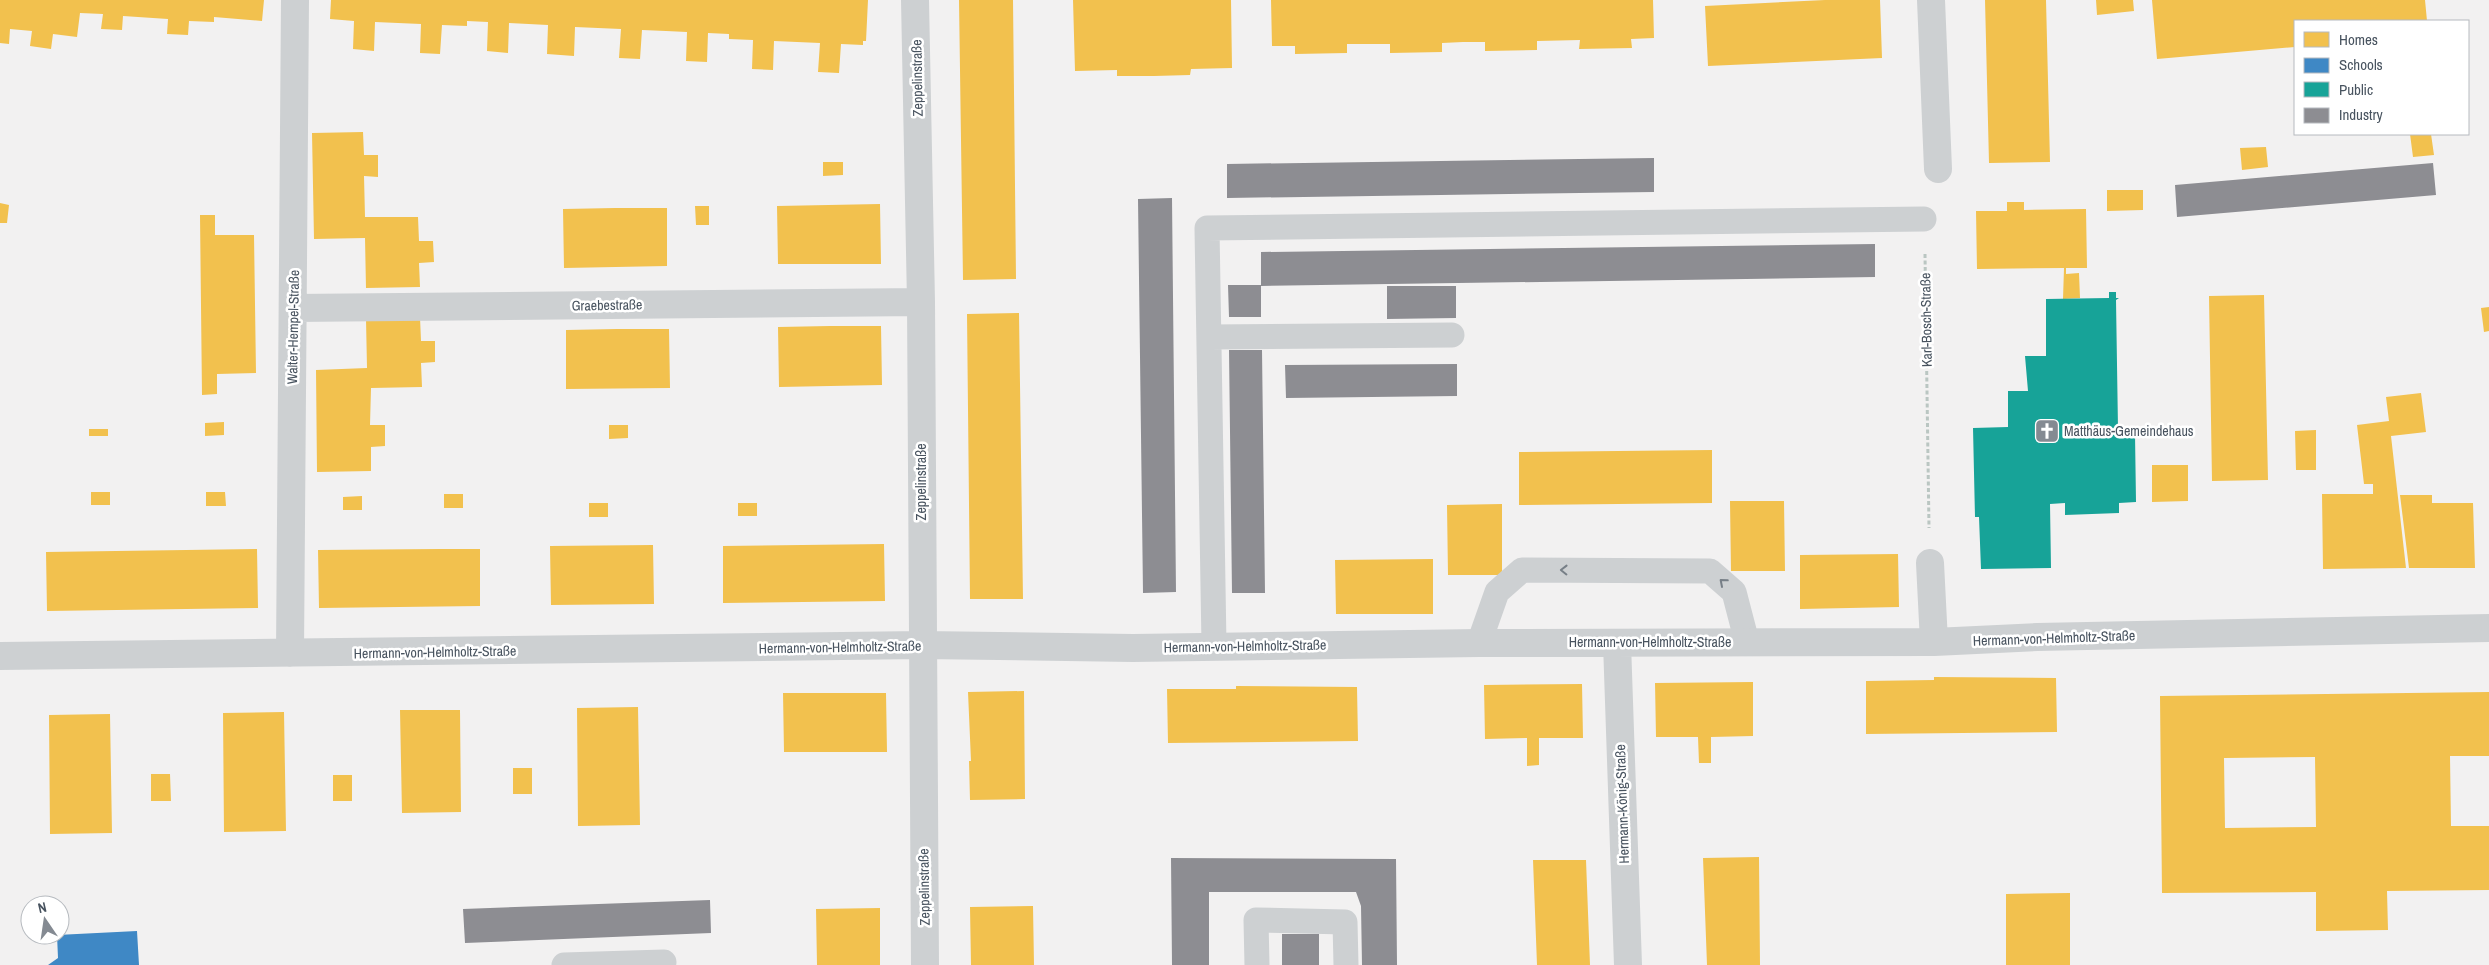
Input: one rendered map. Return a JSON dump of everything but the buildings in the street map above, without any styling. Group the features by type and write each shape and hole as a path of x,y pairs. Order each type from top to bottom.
{"street":[{"name":"Walter-Hempel-Straße","path":"290,653 295,0"},
{"name":"Zeppelinstraße","path":"915,0 921,302 925,965"},
{"path":"1931,0 1938,170"},
{"name":"Graebestraße","path":"293,308 921,302"},
{"path":"1930,563 1934,642"},
{"name":"Hermann-von-Helmholtz-Straße","path":"0,656 922,645 1133,648 1479,643 1934,642 2038,637 2489,628"},
{"name":"Hermann-König-Straße","path":"1617,643 1628,965"}],"lane":[{"path":"1214,646 1207,228 1924,219"},
{"path":"1208,337 1452,335"},
{"path":"1479,643 1497,592 1522,570 1710,571 1734,592 1747,642"},
{"path":"1257,965 1256,920 1345,922 1346,965"},
{"path":"564,965 664,962"}],"path":[{"name":"Karl-Bosch-Straße","path":"1924,219 1930,563"}],"place":[{"name":"Matthäus-Gemeindehaus","path":"2047,431"}]}
